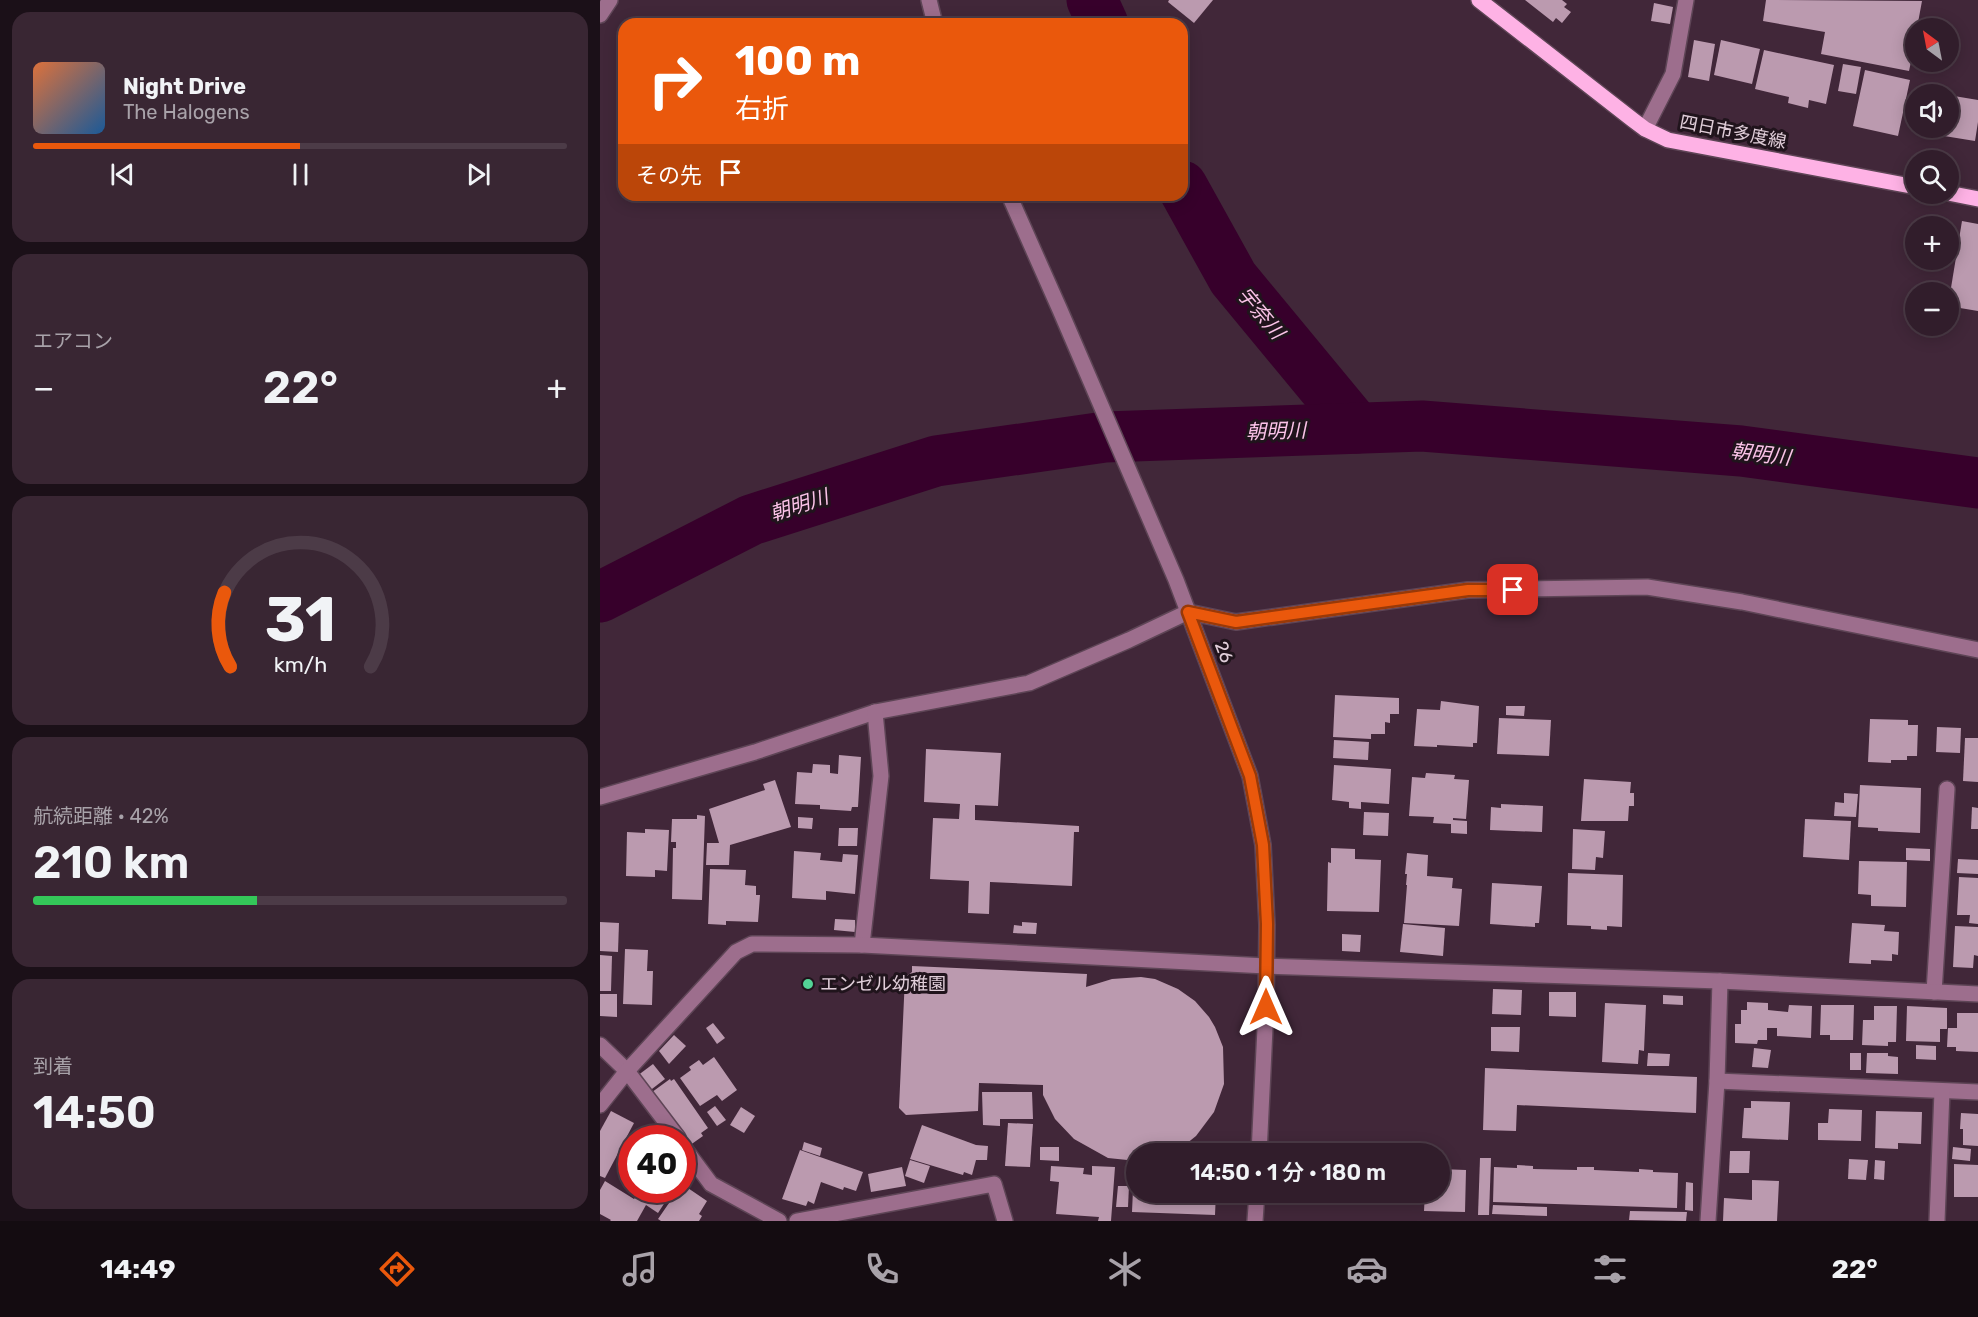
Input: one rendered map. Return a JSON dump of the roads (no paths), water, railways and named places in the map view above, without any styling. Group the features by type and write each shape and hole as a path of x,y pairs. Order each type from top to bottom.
{"main road":[{"name":"四日市多度線","path":"1479,0 1645,129 1668,140 1905,185"},
{"path":"1959,195 1978,199"}],"street":[{"path":"600,15 610,0"},
{"path":"929,0 934,18"},
{"path":"1645,129 1673,74 1686,0"},
{"name":"26","path":"1012,201 1176,580 1250,776 1263,845 1267,924 1266,1007 1259,1143"},
{"path":"600,797 744,755 875,712 1029,683 1188,612 1236,622 1468,590 1647,587 1743,602 1978,650"},
{"path":"862,945 881,776 875,712"},
{"path":"1934,992 1947,789"},
{"path":"600,1105 627,1071 736,952 752,944 862,945 1266,966 1720,981 1978,994"},
{"path":"1708,1221 1718,1081 1720,981"},
{"path":"600,1045 627,1071 668,1125"},
{"path":"1718,1081 1978,1092"},
{"path":"1937,1221 1942,1091"},
{"path":"696,1164 711,1184 779,1221"},
{"path":"797,1221 994,1184 1005,1221"},
{"path":"1255,1221 1256,1203"}],"waterway":[{"name":"宇奈川","path":"1092,0 1100,18"},
{"name":"宇奈川","path":"1188,197 1233,278 1357,428"},
{"name":"朝明川","path":"600,597 751,520 936,461 1105,437 1422,426 1741,451 1978,483"}],"place":[{"name":"エンゼル幼稚園","path":"808,984"}]}
